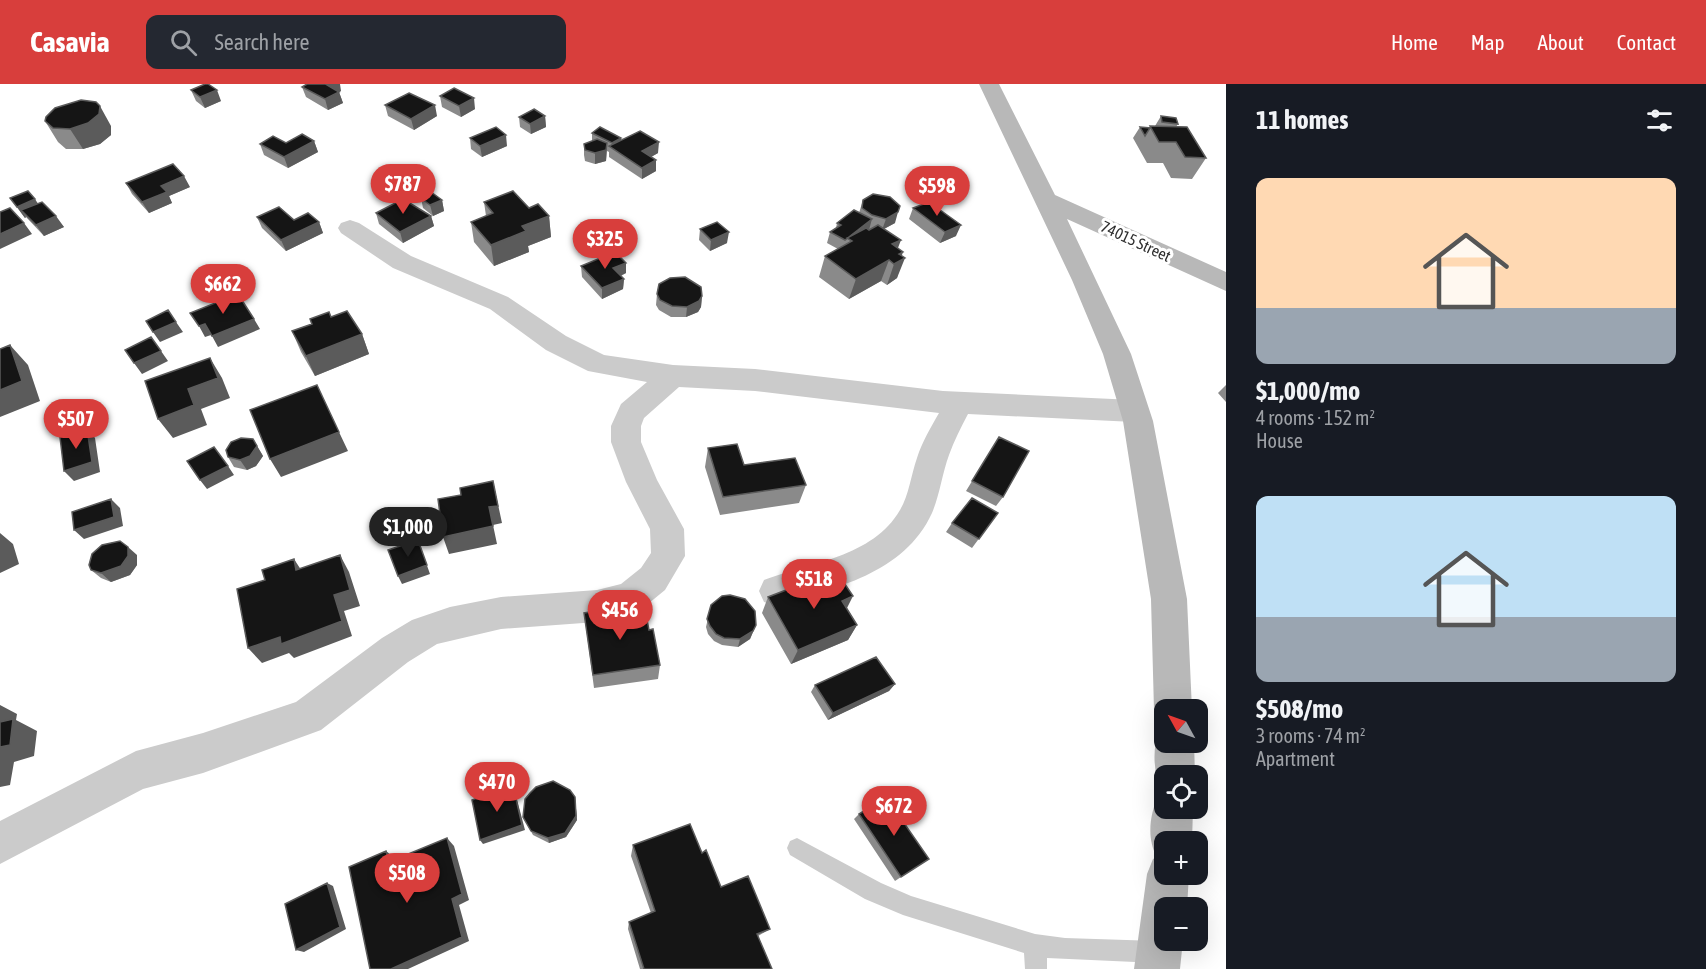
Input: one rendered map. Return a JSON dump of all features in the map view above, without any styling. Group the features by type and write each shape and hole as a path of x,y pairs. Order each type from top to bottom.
{"street":[{"path":"989,84 1085,280 1117,354 1134,411 1169,599 1173,699"},
{"name":"74015 Street","path":"1046,200 1226,282"},
{"path":"350,228 402,262 499,303 556,343 598,364 672,376 755,380 863,394 958,402 1134,411"},
{"path":"0,843 136,771 203,753 307,717 395,650 425,632 450,623 501,613 597,606 631,597 653,579 668,556 666,529 626,442 626,426 632,412 672,376"},
{"path":"776,591 857,565 879,552 906,528 918,505 934,456 958,402"}],"lane":[{"path":"797,848 873,891 911,907 1035,945 1065,949 1154,945"},
{"path":"1035,945 1036,969"}],"building":[{"path":"205,84 217,90 200,97 191,90"},
{"path":"307,84 330,84 327,85 339,92 325,99 302,87"},
{"path":"454,88 474,98 459,106 440,96"},
{"path":"409,93 435,105 411,119 385,105"},
{"path":"81,100 96,102 100,106 99,114 88,123 70,129 53,128 45,121 55,108"},
{"path":"534,109 545,116 530,124 519,117"},
{"path":"1161,116 1176,118 1178,124 1162,122"},
{"path":"1150,126 1187,127 1206,158 1185,157 1176,142 1159,142"},
{"path":"496,127 506,135 480,146 470,138"},
{"path":"600,127 621,138 612,143 592,133"},
{"path":"1140,127 1150,128 1145,136"},
{"path":"640,131 659,142 642,151 656,160 642,168 609,146"},
{"path":"302,134 314,141 284,157 260,144 273,136 286,143"},
{"path":"597,139 607,143 606,150 595,153 585,150 584,144"},
{"path":"173,164 184,176 161,186 167,192 142,202 126,183"},
{"path":"395,167 412,175 396,186 379,179"},
{"path":"28,191 35,199 17,207 10,198"},
{"path":"513,191 529,208 538,204 549,216 522,226 526,231 491,245 471,222 493,213 484,202"},
{"path":"431,192 442,200 430,205 421,198"},
{"path":"873,194 890,197 900,206 898,212 886,219 872,215 862,208 863,200"},
{"path":"403,199 431,216 400,232 376,213"},
{"path":"42,202 56,216 36,225 21,210"},
{"path":"929,202 961,225 945,232 913,208"},
{"path":"279,207 294,220 308,213 319,222 281,240 257,217"},
{"path":"10,208 24,223 0,234 0,212"},
{"path":"854,210 872,219 845,240 830,232 841,225 837,223"},
{"path":"717,222 729,232 711,240 700,229"},
{"path":"878,225 901,240 892,244 903,252 899,254 905,258 894,264 889,260 856,279 825,256 852,241 847,238 866,228 869,230"},
{"path":"615,252 626,263 613,268 624,279 602,288 581,266"},
{"path":"685,277 701,287 702,296 699,301 687,307 672,306 660,300 657,294 659,284 670,278"},
{"path":"238,294 254,319 212,336 205,324 199,326 190,313"},
{"path":"168,310 176,322 153,332 146,321"},
{"path":"347,311 362,334 306,356 292,331 312,324 310,319 329,312 331,317"},
{"path":"151,337 161,351 134,363 125,350"},
{"path":"10,345 22,381 0,390 0,349"},
{"path":"210,358 218,378 188,389 194,405 158,419 145,381"},
{"path":"317,385 339,432 270,459 250,410"},
{"path":"87,429 92,462 64,471 60,437"},
{"path":"999,437 1029,451 1003,497 972,481"},
{"path":"241,438 253,439 257,446 250,456 240,460 228,457 226,450 231,442"},
{"path":"737,444 744,465 795,458 806,485 723,497 708,448"},
{"path":"214,447 228,466 200,480 187,461"},
{"path":"493,481 498,506 489,507 493,526 443,537 438,499 461,495 460,488"},
{"path":"972,498 998,513 979,539 952,523"},
{"path":"111,499 114,517 74,530 72,512"},
{"path":"418,540 427,565 398,576 388,550"},
{"path":"120,541 128,547 128,556 121,566 101,573 91,570 89,565 92,554 102,545"},
{"path":"340,555 350,590 334,595 342,621 281,644 280,637 248,648 237,589 265,580 262,570 294,559 296,570"},
{"path":"836,571 853,596 842,601 857,625 798,650 768,597"},
{"path":"730,595 745,599 755,611 756,625 753,631 740,639 724,638 716,634 707,619 711,605 722,596"},
{"path":"630,606 632,617 646,615 649,630 653,629 660,665 593,675 584,613"},
{"path":"876,657 895,684 833,713 815,685"},
{"path":"13,719 10,745 0,747 0,722"},
{"path":"553,781 570,790 575,797 576,816 565,833 548,838 531,831 523,817 525,799 530,793 536,787"},
{"path":"513,786 522,825 480,840 472,800"},
{"path":"886,797 929,859 901,877 859,814"},
{"path":"690,824 702,853 706,850 721,887 748,876 770,929 757,934 772,969 644,969 629,922 655,911 633,845"},
{"path":"447,838 462,894 452,899 462,937 391,969 370,969 349,867 386,851 389,862"},
{"path":"327,883 340,927 296,950 285,904"}]}
